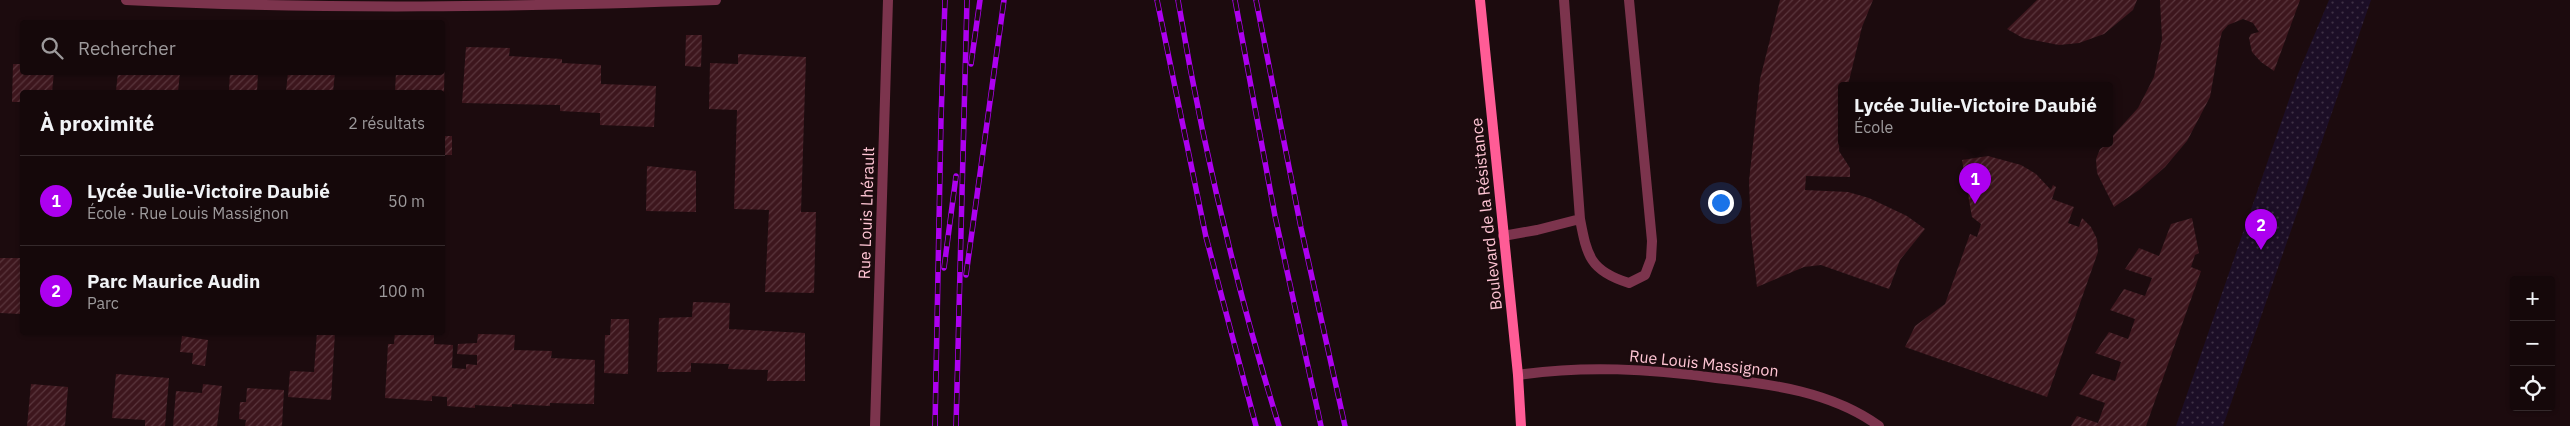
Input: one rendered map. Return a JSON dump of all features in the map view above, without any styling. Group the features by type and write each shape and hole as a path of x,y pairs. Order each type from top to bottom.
{"main road":[{"name":"Boulevard de la Résistance","path":"1480,0 1518,375 1521,426"}],"street":[{"path":"126,0 225,5 520,6 716,0"},
{"name":"Rue Louis Lhérault","path":"874,426 888,0"},
{"path":"1564,0 1580,219 1586,250 1595,266 1610,277 1629,283 1644,275 1651,259 1652,241 1629,0"},
{"path":"1503,236 1580,219"},
{"name":"Rue Louis Massignon","path":"1518,375 1565,369 1652,370 1757,382 1795,389 1826,399 1867,418 1879,426"}],"shaded area":[{"path":"2329,0 2371,0 2223,426 2176,426 2298,74"}],"building":[{"path":"1780,0 1873,0 1862,27 1849,82 1838,82 1838,147 1850,168 1850,177 1806,176 1805,190 1848,192 1869,198 1907,216 1925,229 1900,260 1889,289 1821,265 1804,267 1757,287 1751,234 1749,181 1760,79"},
{"path":"2037,0 2137,0 2133,10 2104,34 2079,43 2059,45 2023,38 2007,29"},
{"path":"2160,0 2300,0 2274,71 2261,62 2252,52 2249,38 2251,34 2259,32 2253,23 2243,19 2228,25 2222,32 2220,40 2210,97 2187,141 2165,167 2139,190 2114,207 2097,173 2096,159 2100,149 2103,147 2113,147 2113,136 2138,108 2154,77 2162,39"},
{"path":"686,35 702,35 701,67 685,66"},
{"path":"466,47 510,48 509,56 562,59 562,63 601,65 601,84 656,86 654,127 600,125 600,113 560,111 560,105 462,103"},
{"path":"738,54 806,57 801,212 816,212 814,293 765,292 769,210 734,209 737,110 709,109 710,63 738,64"},
{"path":"13,64 20,64 20,75 54,75 52,90 20,90 20,102 12,102"},
{"path":"118,75 180,75 178,90 116,90"},
{"path":"230,75 258,75 257,90 229,90"},
{"path":"288,75 335,75 333,90 286,90"},
{"path":"396,75 444,75 444,90 395,90"},
{"path":"445,136 452,136 452,155 445,155"},
{"path":"1988,156 2021,165 2036,174 2051,190 2053,185 2056,187 2052,199 2074,207 2068,223 2079,227 2082,218 2091,227 2097,239 2098,252 2047,397 1905,347 1915,326 1945,304 1970,234 1977,237 1981,224 1972,217 1962,160"},
{"path":"647,166 696,171 696,212 646,211"},
{"path":"2192,218 2199,253 2195,255 2191,267 2201,271 2146,426 2071,426 2077,416 2098,423 2105,403 2079,394 2092,374 2115,381 2121,362 2095,353 2109,332 2128,339 2135,319 2110,310 2124,289 2145,296 2152,278 2125,269 2139,248 2159,256 2171,224"},
{"path":"0,258 20,258 20,314 0,313"},
{"path":"693,302 730,303 729,329 805,333 805,381 767,381 768,370 728,369 729,364 691,363 691,372 657,372 659,318 692,317"},
{"path":"611,319 629,319 628,374 604,373 605,335 610,335"},
{"path":"478,334 515,335 514,350 552,351 551,358 595,360 594,404 550,403 550,406 512,404 512,407 475,405 475,408 447,406 447,397 432,396 432,401 385,398 388,344 394,344 395,335 434,335 434,344 453,345 452,368 466,369 466,364 477,365 477,355 457,354 458,344 477,343"},
{"path":"317,335 335,335 331,400 288,397 290,371 314,372"},
{"path":"182,336 208,340 205,366 192,364 193,353 180,352"},
{"path":"116,374 169,378 165,426 145,426 145,420 112,418"},
{"path":"31,384 68,387 65,426 27,426"},
{"path":"203,384 222,386 217,426 173,426 176,391 202,393"},
{"path":"247,388 284,390 282,426 245,426 246,420 239,419 240,402 246,402"}],"railway":[{"path":"935,426 945,0"},
{"path":"956,426 967,0"},
{"path":"971,64 980,0"},
{"path":"966,275 1004,0"},
{"path":"1157,0 1206,237 1256,426"},
{"path":"1178,0 1187,54 1221,214 1248,321 1279,426"},
{"path":"1235,0 1275,216 1321,426"},
{"path":"1256,0 1301,228 1345,426"},
{"path":"944,268 956,176"}],"place":[{"name":"Lycée Julie-Victoire Daubié","path":"1975,204"},
{"name":"Parc Maurice Audin","path":"2261,250"}]}
